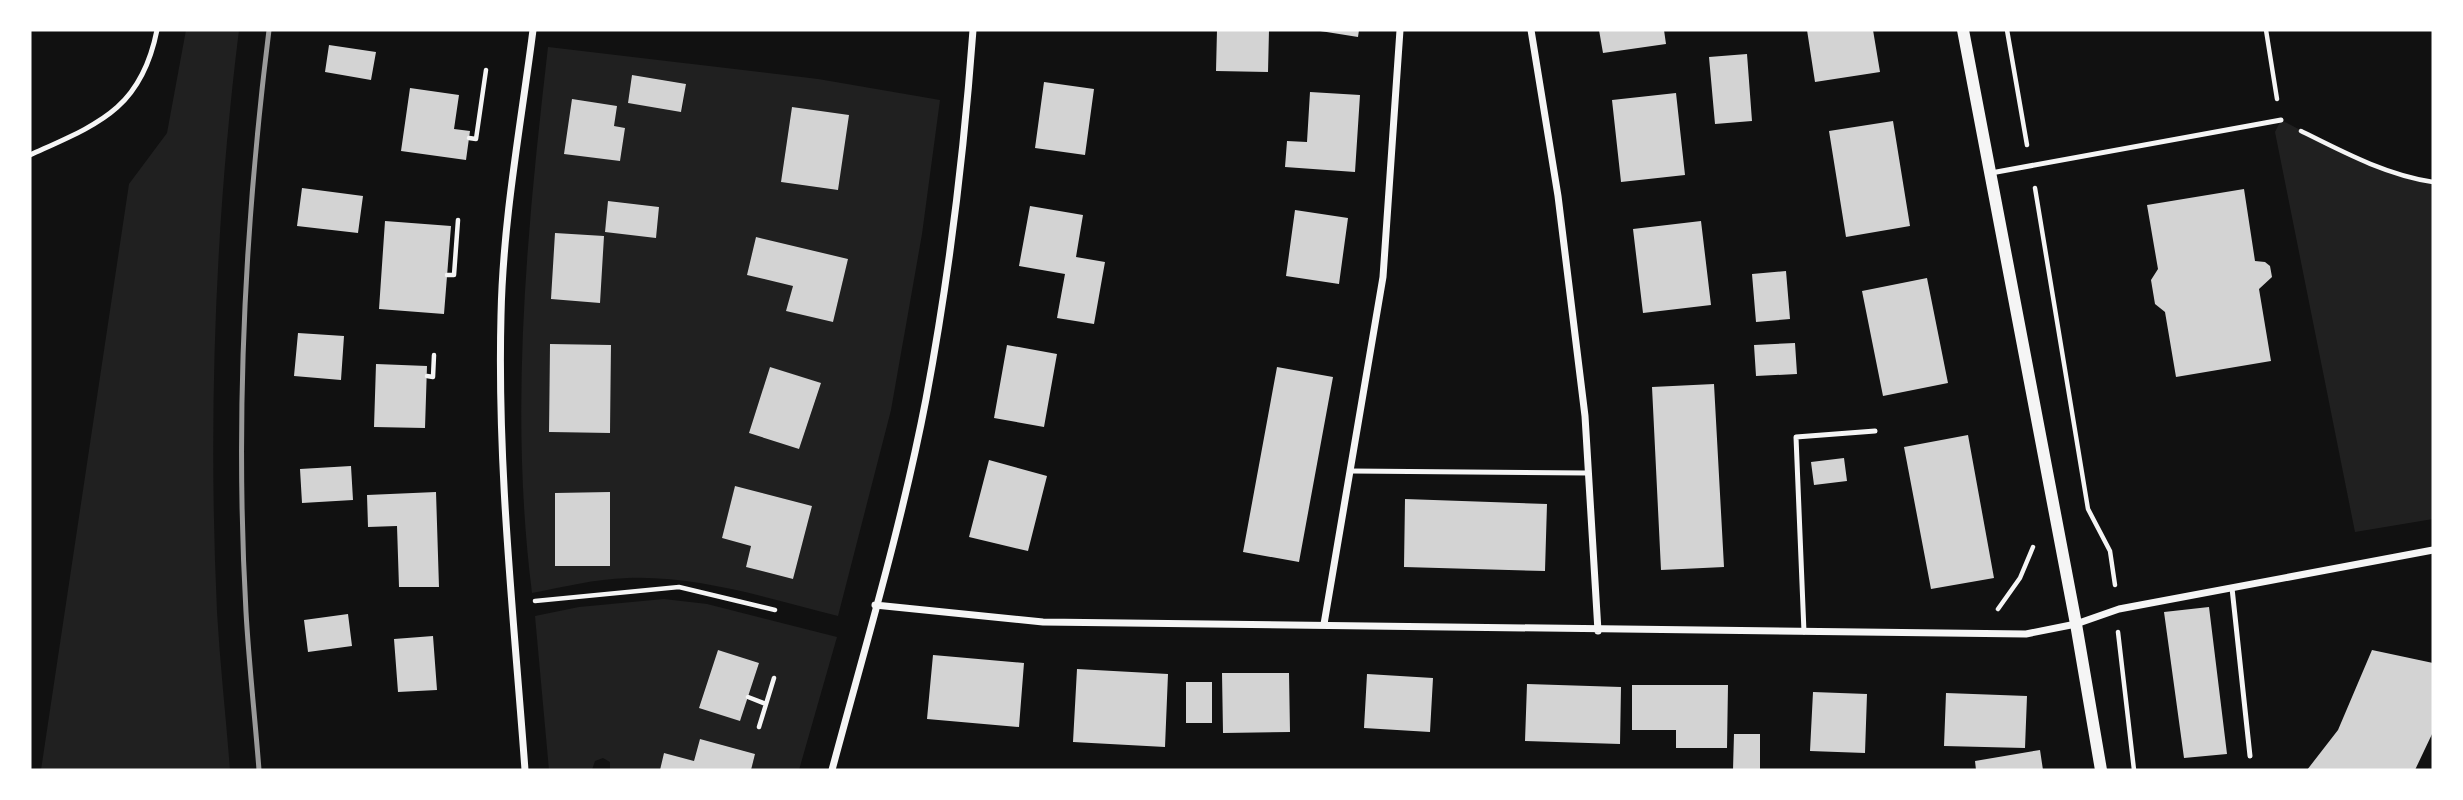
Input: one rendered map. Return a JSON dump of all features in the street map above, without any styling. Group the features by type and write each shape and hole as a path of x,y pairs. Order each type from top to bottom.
{"street":[{"path":"525,770 500,442 501,312 509,209 533,30"},
{"path":"832,770 894,537 930,373 951,246 973,30"},
{"path":"1324,624 1383,277 1400,30"},
{"path":"1531,30 1558,196 1585,416 1598,631"},
{"path":"1962,30 2076,624 2101,770"},
{"path":"876,605 1043,622 1324,624 1598,631 2026,634 2076,624 2119,609 2433,550"}],"lane":[{"path":"30,155 90,128 114,112 141,83 158,30"},
{"path":"1990,174 2281,120"},
{"path":"1804,632 1796,438 1875,431"},
{"path":"1351,471 1587,473"},
{"path":"2232,588 2250,756"}],"path":[{"path":"2007,30 2088,509 2110,551 2112,566"},
{"path":"2266,30 2281,120 2372,164 2411,178 2433,182"},
{"path":"469,138 476,139 486,69"},
{"path":"447,275 454,275 458,219"},
{"path":"427,376 433,377 434,355"},
{"path":"1981,634 2012,593 2025,569 2035,542 2038,517 2088,509"},
{"path":"512,603 680,587 775,610"},
{"path":"2118,632 2134,770"},
{"path":"759,727 774,678"},
{"path":"748,698 766,704"}],"shaded area":[{"path":"186,30 239,30 219,247 213,466 217,612 230,770 41,770 129,184 167,133"},
{"path":"548,47 818,79 940,100 922,234 891,410 838,616 734,590 680,580 603,580 532,593 525,525 521,388 533,184","holes":["632,75 686,84 682,111 628,103","616,106 614,126 625,128 620,161 564,153","792,107 848,115 838,190 781,182","609,201 659,207 656,237 605,231","756,237 848,259 833,322 787,311 793,286 747,275","550,344 611,346 610,433 549,432","770,367 821,384 799,449 749,433","735,486 812,506 793,579 746,567 751,546 722,538","555,493 610,493 610,566 555,566"]},
{"path":"2281,120 2374,165 2433,182 2433,519 2355,532 2275,132"},
{"path":"664,599 707,604 837,637 799,770 751,770 755,754 700,739 694,761 664,753 660,770 610,770 610,762 603,758 595,761 592,770 549,770 535,616 579,607","holes":["718,650 759,663 740,721 699,707"]}],"building":[{"path":"1217,30 1269,30 1268,72 1216,71"},
{"path":"1314,30 1359,30 1358,37"},
{"path":"1599,30 1664,30 1666,44 1603,53"},
{"path":"1807,30 1873,30 1880,72 1815,82"},
{"path":"329,45 376,52 371,80 325,72"},
{"path":"1747,54 1752,121 1715,124 1709,57"},
{"path":"632,75 686,84 681,112 628,103"},
{"path":"1044,82 1094,89 1085,155 1035,148"},
{"path":"410,88 459,95 454,129 470,131 466,160 401,151"},
{"path":"1310,92 1360,95 1355,172 1285,167 1287,141 1307,142"},
{"path":"1676,93 1685,175 1621,182 1612,100"},
{"path":"572,99 617,106 614,126 625,128 620,161 564,154"},
{"path":"792,107 849,115 838,190 781,182"},
{"path":"1893,121 1910,226 1846,237 1829,131"},
{"path":"302,188 363,196 358,233 297,226"},
{"path":"2244,189 2255,261 2265,262 2270,266 2272,277 2259,289 2271,361 2176,377 2165,312 2155,304 2151,280 2158,269 2147,205"},
{"path":"608,201 659,207 656,238 605,232"},
{"path":"1030,206 1083,215 1076,257 1105,262 1094,324 1057,318 1065,274 1019,266"},
{"path":"1295,210 1348,218 1339,284 1286,276"},
{"path":"385,221 451,226 444,314 379,309"},
{"path":"1701,221 1711,305 1643,313 1633,229"},
{"path":"555,233 604,236 600,303 551,299"},
{"path":"756,237 848,259 833,322 786,311 793,286 747,275"},
{"path":"1786,271 1790,319 1756,322 1752,274"},
{"path":"1927,278 1948,383 1883,396 1862,291"},
{"path":"298,333 344,336 341,380 294,376"},
{"path":"1795,343 1797,374 1756,376 1754,345"},
{"path":"550,344 611,345 610,433 549,432"},
{"path":"1007,345 1057,354 1044,427 994,418"},
{"path":"376,364 427,366 425,428 374,427"},
{"path":"770,367 821,383 799,449 749,433"},
{"path":"1277,367 1333,377 1299,562 1243,552"},
{"path":"1714,384 1724,567 1661,570 1652,387"},
{"path":"1968,435 1994,578 1931,589 1904,447"},
{"path":"1844,458 1847,481 1814,485 1811,462"},
{"path":"989,460 1047,476 1028,551 969,537"},
{"path":"351,466 353,500 302,503 300,469"},
{"path":"735,486 812,506 793,579 746,567 751,546 722,538"},
{"path":"436,492 439,587 399,587 397,526 368,527 367,495"},
{"path":"610,492 610,566 555,566 555,493"},
{"path":"1405,499 1547,504 1545,571 1404,567"},
{"path":"2209,607 2227,754 2184,758 2164,612"},
{"path":"348,614 352,646 308,652 304,620"},
{"path":"433,636 437,690 398,692 394,639"},
{"path":"718,650 759,663 740,721 699,708"},
{"path":"2372,650 2433,663 2433,732 2415,770 2307,770 2338,730"},
{"path":"933,655 1024,663 1019,727 927,719"},
{"path":"1077,669 1168,674 1165,747 1073,742"},
{"path":"1222,673 1289,673 1290,732 1223,733"},
{"path":"1367,674 1433,678 1430,732 1364,728"},
{"path":"1186,682 1212,682 1212,723 1186,723"},
{"path":"1527,684 1621,687 1620,744 1525,741"},
{"path":"1632,685 1728,685 1727,748 1676,748 1676,730 1632,730"},
{"path":"1813,692 1867,694 1865,753 1810,751"},
{"path":"1946,693 2027,696 2025,748 1944,746"},
{"path":"1734,734 1760,734 1760,770 1733,770"},
{"path":"700,739 755,754 751,770 660,770 664,753 694,761"},
{"path":"2040,750 2043,770 1976,770 1975,761"}],"railway":[{"path":"259,770 246,612 242,393 248,247 269,30"}]}
